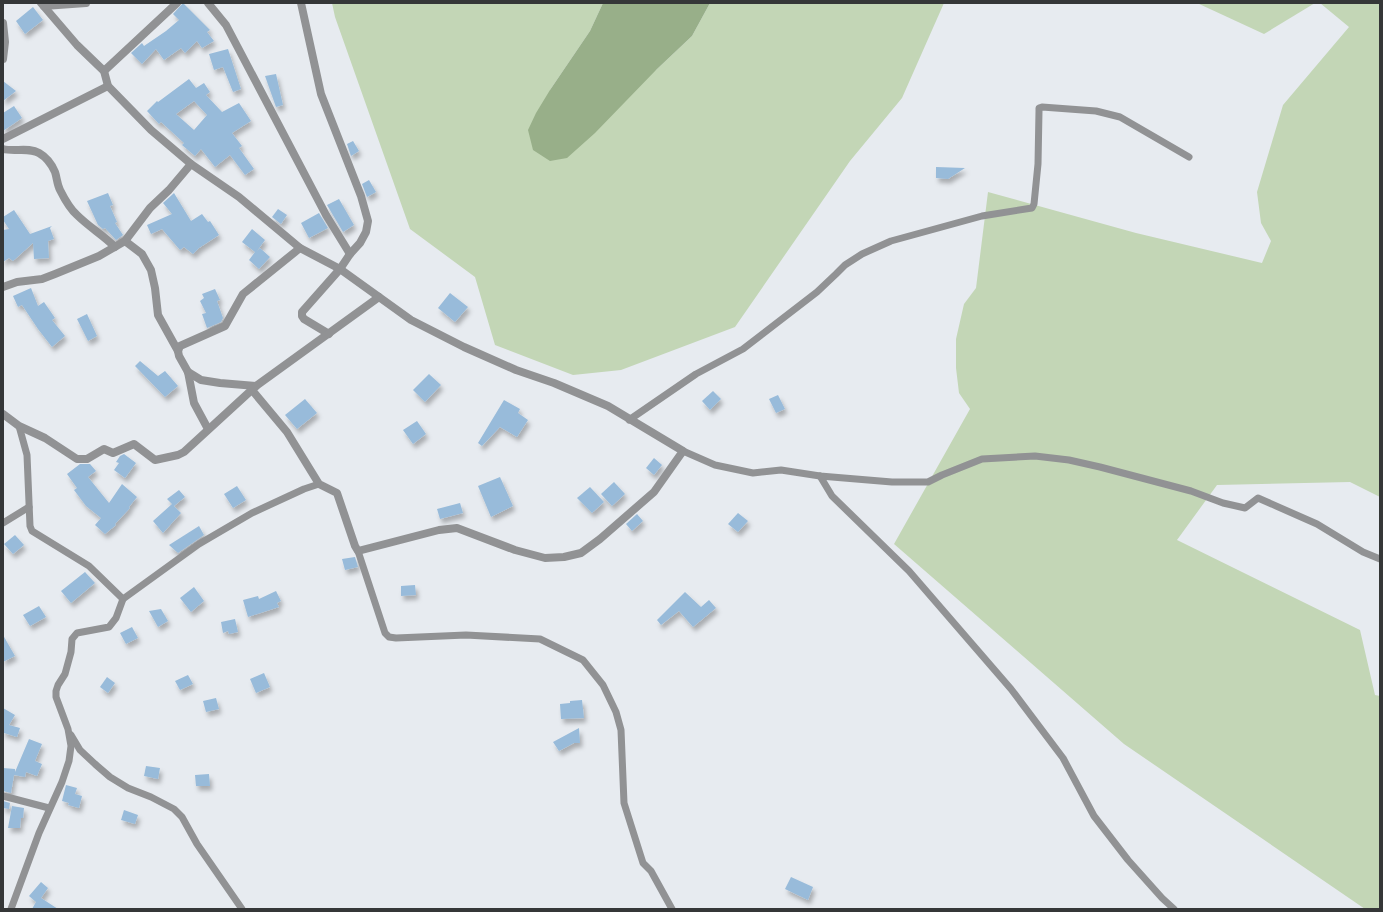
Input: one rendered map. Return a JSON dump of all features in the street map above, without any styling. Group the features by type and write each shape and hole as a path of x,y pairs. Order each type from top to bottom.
{"street":[{"path":"42,5 86,3"},
{"path":"104,71 177,3"},
{"path":"208,3 226,24 322,208 350,254"},
{"path":"301,3 321,94 361,196 368,221 366,232 360,243 350,254 340,269 302,312 304,319 329,334"},
{"path":"42,5 77,45 104,71 108,86 151,130 191,164 239,197 300,248 340,269 411,320 464,347 516,370 554,383 608,406 683,451 654,492 600,539 581,553 564,557 545,558 515,550 457,528 439,530 358,551 337,492 319,484 286,432 254,388 202,380 188,372"},
{"path":"3,23 5,42 3,59"},
{"path":"3,139 108,86"},
{"path":"3,149 38,152 49,162 55,172 56,182 59,189 76,215 104,236 115,247"},
{"path":"3,287 17,282 42,279 99,256 125,241 150,208 169,190 191,164"},
{"path":"125,241 142,254 151,270 155,288 158,316 188,372 194,403 208,428"},
{"path":"178,351 180,346 225,326 243,294 300,248"},
{"path":"3,414 19,426 46,438 77,459 87,459 104,449 113,452 130,444 134,444 153,459 158,460 167,458 184,452 208,428 254,388 379,297"}],"lane":[{"path":"630,420 696,374 743,349 817,292 845,264 862,254 891,241 982,216 1032,208 1034,204 1038,164 1039,111 1042,107 1096,111 1120,117 1189,158"},
{"path":"19,426 27,455 30,526 32,531 89,566 123,599"},
{"path":"683,451 715,465 753,474 781,470 871,482 928,482 982,459 1034,456 1069,460 1154,480 1191,491 1223,503 1245,508 1258,498 1317,524 1363,552 1380,559"},
{"path":"820,476 832,496 910,571 1011,689 1063,758 1094,816 1128,860 1162,898 1174,909"},
{"path":"242,909 196,844 182,817 174,809 151,797 128,788 110,777 80,750 68,729 56,697 56,691 65,674 71,652 72,639 77,633 109,627 116,618 123,599 199,544 252,513 304,489 319,484"},
{"path":"3,523 29,507"},
{"path":"358,551 385,633 389,637 466,635 540,639 583,660 603,685 616,712 621,730 623,800 643,863 650,871 672,909"},
{"path":"11,909 39,833 62,782 69,761 71,746 68,729"},
{"path":"3,796 49,808"}],"green space":[{"path":"332,3 603,3 590,31 550,90 656,70 692,36 710,3 944,3 902,98 850,161 735,327 621,370 573,375 495,345 475,277 410,229 335,17"},
{"path":"603,3 710,3 692,36 656,70 595,133 567,158 550,161 533,150 528,130 550,90 590,31"},
{"path":"1197,3 1315,3 1264,34"},
{"path":"1320,3 1380,3 1380,497 1350,482 1217,485 1177,540 1360,630 1375,695 1380,696 1380,909 1365,909 1124,744 894,544 970,409 959,393 956,368 956,339 964,304 976,288 988,192 1136,233 1262,263 1271,241 1261,223 1257,192 1283,105 1349,27"}],"building":[{"path":"183,3 210,30 207,32 214,41 202,48 197,41 185,53 181,48 164,60 156,49 142,64 131,53 142,43 144,46 179,20 173,14"},
{"path":"33,7 43,20 25,34 16,21"},
{"path":"228,49 241,89 233,92 223,67 214,70 209,54"},
{"path":"276,74 283,105 276,107 265,76"},
{"path":"189,79 196,88 204,83 210,92 206,95 222,112 239,103 251,121 232,133 242,146 239,148 254,169 245,175 230,155 215,167 201,149 195,156 182,145 184,143 161,122 159,124 147,111 157,101 158,102","holes":["194,101 207,115 194,130 176,114"]},
{"path":"3,81 16,91 3,101"},
{"path":"14,106 22,118 3,131 3,113"},
{"path":"353,141 359,151 351,156 347,144"},
{"path":"936,167 965,168 948,179 936,178"},
{"path":"369,180 376,192 367,197 362,184"},
{"path":"108,193 113,205 110,206 117,222 115,223 123,235 116,240 105,228 103,229 98,225 87,201"},
{"path":"174,193 191,221 202,214 208,222 210,221 219,235 199,248 193,254 184,247 180,250 162,229 151,234 147,225 172,214 163,203"},
{"path":"339,199 354,225 343,232 327,205"},
{"path":"278,209 287,215 281,224 272,217"},
{"path":"14,210 30,234 52,226 50,228 54,239 48,241 49,258 34,259 33,243 13,261 9,258 3,262 3,230 9,229 3,220 3,217"},
{"path":"319,213 328,228 309,238 301,223"},
{"path":"252,229 265,240 257,251 260,248 270,257 259,269 249,260 255,252 242,242"},
{"path":"31,288 38,306 44,302 55,318 52,320 65,336 52,347 22,305 18,307 13,296"},
{"path":"215,289 220,300 217,301 223,318 221,322 207,328 202,314 206,313 200,301 204,298 202,294"},
{"path":"450,293 468,307 455,322 438,308"},
{"path":"87,314 97,336 88,341 77,319"},
{"path":"140,361 158,376 165,371 178,386 165,397 135,366"},
{"path":"429,374 441,385 425,402 413,390"},
{"path":"713,391 721,399 710,410 702,401"},
{"path":"778,395 785,409 776,413 769,399"},
{"path":"305,399 317,413 297,429 285,415"},
{"path":"504,400 520,409 518,413 528,420 517,437 500,427 482,446 478,443"},
{"path":"417,421 426,434 413,444 403,430"},
{"path":"124,454 136,463 125,478 114,470 119,463 116,462 120,456"},
{"path":"654,458 662,465 654,475 646,468"},
{"path":"80,464 90,464 96,471 88,477 109,503 122,484 137,497 129,507 130,508 115,524 116,525 105,534 95,525 101,518 86,506 74,490 77,488 67,474"},
{"path":"500,477 513,506 491,517 478,486"},
{"path":"614,482 625,494 612,506 601,494"},
{"path":"237,486 246,500 233,508 224,494"},
{"path":"590,487 604,502 592,513 577,498"},
{"path":"179,490 185,497 174,506 181,513 163,533 153,521 172,504 167,499"},
{"path":"460,503 463,513 440,519 437,509"},
{"path":"738,513 748,521 738,532 728,524"},
{"path":"637,514 643,521 632,531 626,524"},
{"path":"199,526 204,535 178,553 169,545"},
{"path":"15,535 24,545 13,554 4,544"},
{"path":"355,557 358,567 345,570 342,559"},
{"path":"85,572 95,583 71,603 61,591"},
{"path":"415,585 416,595 401,596 401,586"},
{"path":"194,587 204,601 191,612 180,598"},
{"path":"276,591 281,601 277,603 279,607 248,617 243,600 258,596 259,599"},
{"path":"685,592 701,607 709,600 716,608 693,627 679,611 661,625 657,620"},
{"path":"39,606 46,617 30,626 23,615"},
{"path":"161,609 168,621 158,627 149,611"},
{"path":"235,619 238,632 229,634 228,631 223,633 221,622"},
{"path":"132,627 138,638 126,644 120,633"},
{"path":"3,635 15,656 3,662"},
{"path":"264,673 270,687 256,693 250,679"},
{"path":"188,675 193,684 180,690 175,681"},
{"path":"107,677 115,683 108,693 100,687"},
{"path":"216,698 219,709 206,712 203,701"},
{"path":"582,700 584,718 561,719 560,704"},
{"path":"3,708 15,715 9,725 20,728 17,737 3,734"},
{"path":"579,728 580,743 574,743 559,751 553,742"},
{"path":"29,739 42,744 35,761 42,764 37,776 26,772 25,777 14,775 11,793 3,791 3,768 15,769 15,772"},
{"path":"146,766 160,768 158,779 144,776"},
{"path":"209,774 210,786 196,786 195,775"},
{"path":"66,785 77,788 75,794 82,796 79,808 68,805 69,803 62,801"},
{"path":"3,801 10,803 9,809 3,808"},
{"path":"12,806 24,808 20,828 8,828"},
{"path":"124,810 138,815 135,824 121,820"},
{"path":"791,877 813,887 808,900 785,889"},
{"path":"41,882 48,888 41,898 58,909 32,909 36,902 29,896"}]}
